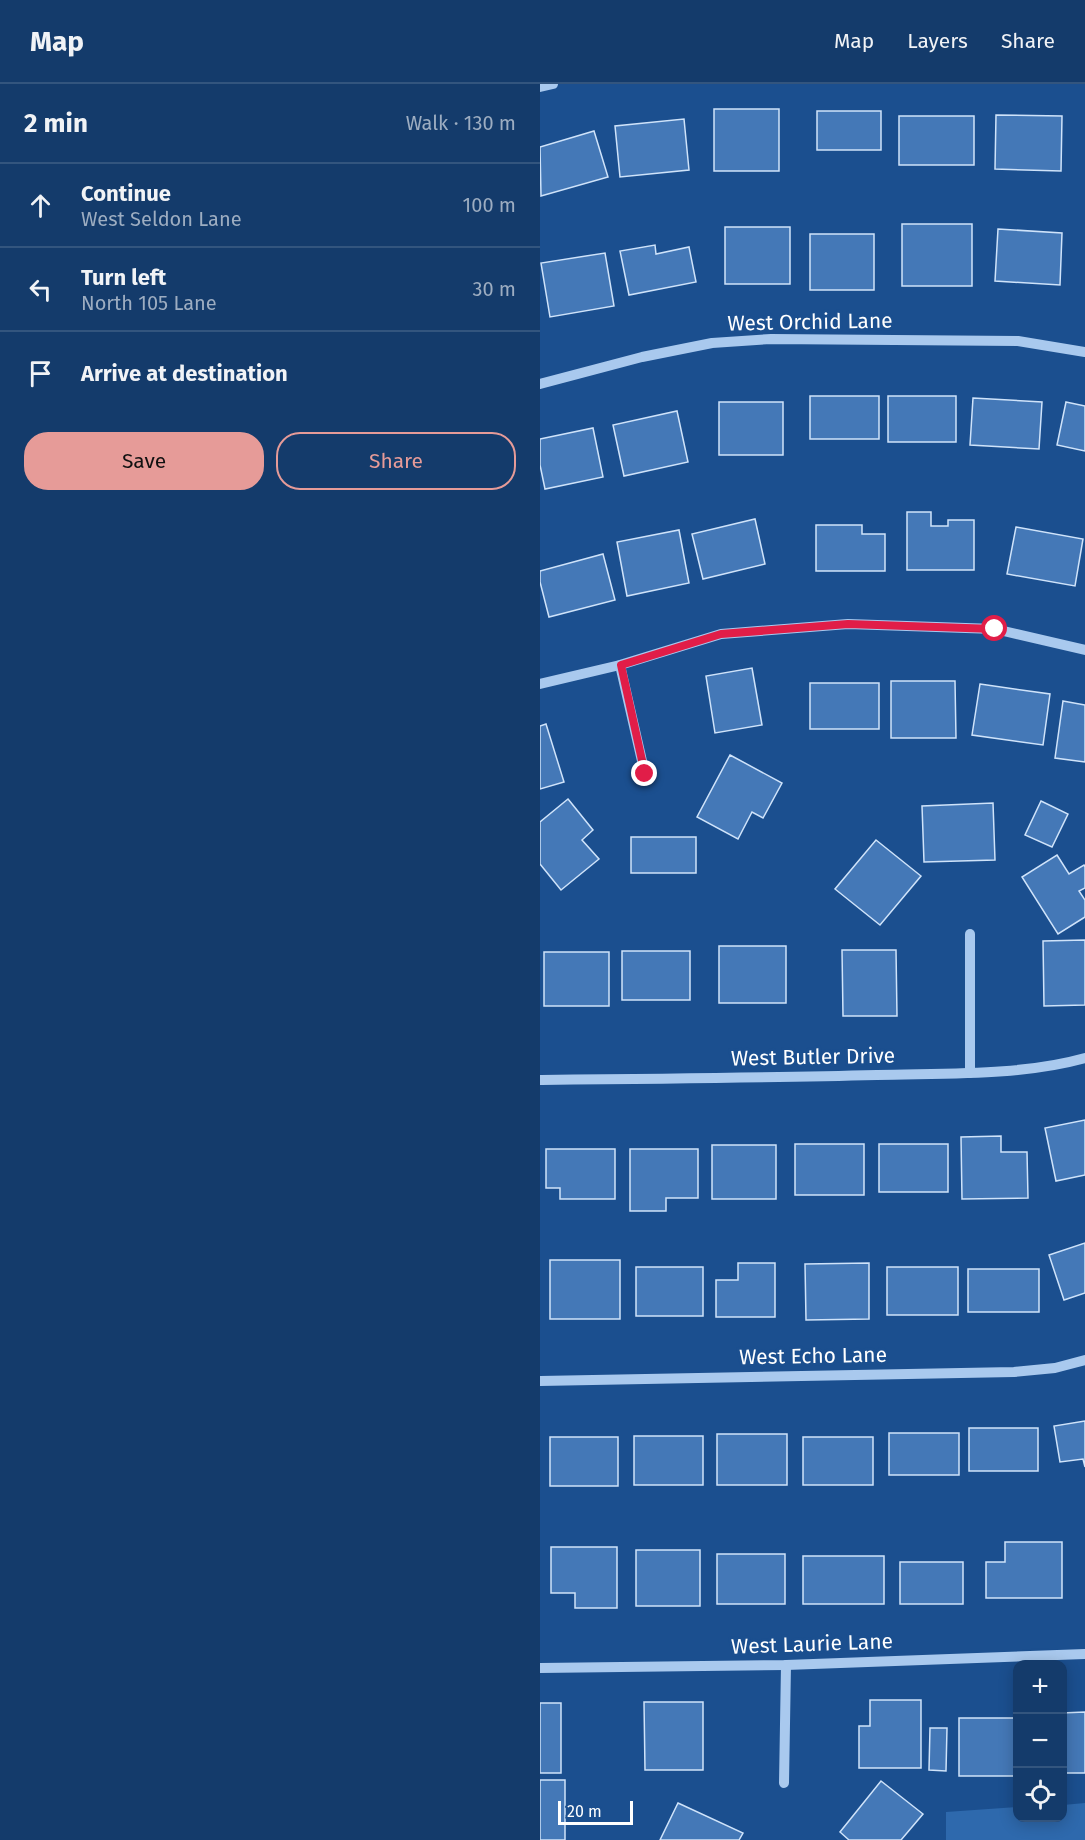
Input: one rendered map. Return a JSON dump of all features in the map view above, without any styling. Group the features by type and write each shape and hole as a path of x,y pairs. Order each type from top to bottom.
{"street":[{"path":"540,87 553,84"},
{"name":"West Orchid Lane","path":"540,384 642,357 712,344 771,339 1018,341 1085,352"},
{"path":"540,684 621,665 721,634 848,624 995,629 1085,650"},
{"path":"621,665 645,774"},
{"path":"970,934 970,1073"},
{"name":"West Butler Drive","path":"540,1080 970,1073 1059,1065 1085,1058"},
{"name":"West Echo Lane","path":"540,1381 1014,1372 1055,1368 1085,1360"},
{"name":"West Laurie Lane","path":"540,1668 786,1665 1085,1654"},
{"path":"784,1784 786,1665"}],"shaded area":[{"path":"1085,1803 1085,1840 946,1840 946,1812 1013,1807 1013,1822 1067,1822 1067,1805"}],"building":[{"path":"714,109 779,109 779,171 714,171"},
{"path":"817,111 881,111 881,150 817,150"},
{"path":"996,115 1062,116 1061,171 995,169"},
{"path":"899,116 974,116 974,165 899,165"},
{"path":"684,119 689,170 620,177 615,126"},
{"path":"594,131 608,177 541,196 540,147"},
{"path":"902,224 972,224 972,286 902,286"},
{"path":"725,227 790,227 790,284 725,284"},
{"path":"998,229 1062,233 1060,285 995,281"},
{"path":"810,234 874,234 874,290 810,290"},
{"path":"655,245 656,254 689,247 696,282 629,295 620,251"},
{"path":"605,253 614,306 550,317 541,263"},
{"path":"810,396 879,396 879,439 810,439"},
{"path":"888,396 956,396 956,442 888,442"},
{"path":"973,398 1042,402 1039,449 970,445"},
{"path":"719,402 783,402 783,455 719,455"},
{"path":"1066,402 1085,406 1085,451 1057,445"},
{"path":"677,411 688,462 624,476 613,425"},
{"path":"593,428 603,477 545,489 540,465 540,439"},
{"path":"907,512 931,512 931,526 948,526 948,520 974,520 974,570 907,570"},
{"path":"755,519 765,564 703,579 692,534"},
{"path":"816,525 862,525 862,534 885,534 885,571 816,571"},
{"path":"1016,527 1083,539 1075,586 1007,574"},
{"path":"679,530 689,583 627,596 617,542"},
{"path":"603,554 615,600 549,617 540,582 540,571"},
{"path":"752,668 762,725 715,733 706,676"},
{"path":"891,681 955,681 956,738 891,738"},
{"path":"810,683 879,683 879,729 810,729"},
{"path":"980,684 1050,694 1043,745 972,735"},
{"path":"1063,701 1085,705 1085,762 1055,758"},
{"path":"546,724 564,782 540,789 540,726"},
{"path":"730,755 782,783 763,818 752,812 738,839 697,817"},
{"path":"568,799 593,830 582,840 599,859 561,890 540,864 540,822"},
{"path":"1041,801 1068,814 1052,847 1025,835"},
{"path":"993,803 995,860 924,862 922,806"},
{"path":"631,837 696,837 696,873 631,873"},
{"path":"876,840 921,876 880,925 835,889"},
{"path":"1057,855 1069,874 1084,865 1085,867 1085,888 1079,891 1085,900 1085,917 1058,934 1022,877"},
{"path":"1085,940 1085,1005 1044,1006 1043,941"},
{"path":"719,946 786,946 786,1003 719,1003"},
{"path":"842,950 896,950 897,1016 843,1016"},
{"path":"622,951 690,951 690,1000 622,1000"},
{"path":"544,952 609,952 609,1006 544,1006"},
{"path":"1085,1120 1085,1175 1056,1181 1045,1128"},
{"path":"1001,1136 1001,1152 1027,1152 1028,1198 962,1199 961,1137"},
{"path":"795,1144 864,1144 864,1195 795,1195"},
{"path":"879,1144 948,1144 948,1192 879,1192"},
{"path":"712,1145 776,1145 776,1199 712,1199"},
{"path":"546,1149 615,1149 615,1199 560,1199 560,1188 546,1188"},
{"path":"630,1149 698,1149 698,1198 666,1198 666,1211 630,1211"},
{"path":"1085,1243 1085,1293 1064,1300 1049,1255"},
{"path":"550,1260 620,1260 620,1319 550,1319"},
{"path":"738,1263 775,1263 775,1317 716,1317 716,1280 738,1280"},
{"path":"869,1263 869,1319 806,1320 805,1264"},
{"path":"636,1267 703,1267 703,1316 636,1316"},
{"path":"887,1267 958,1267 958,1315 887,1315"},
{"path":"968,1269 1039,1269 1039,1312 968,1312"},
{"path":"1085,1421 1085,1467 1083,1459 1060,1462 1054,1426"},
{"path":"969,1428 1038,1428 1038,1471 969,1471"},
{"path":"889,1433 959,1433 959,1475 889,1475"},
{"path":"717,1434 787,1434 787,1485 717,1485"},
{"path":"634,1436 703,1436 703,1485 634,1485"},
{"path":"550,1437 618,1437 618,1486 550,1486"},
{"path":"803,1437 873,1437 873,1485 803,1485"},
{"path":"1005,1542 1062,1542 1062,1598 986,1598 986,1562 1005,1562"},
{"path":"551,1547 617,1547 617,1608 575,1608 575,1593 551,1593"},
{"path":"636,1550 700,1550 700,1606 636,1606"},
{"path":"717,1554 785,1554 785,1604 717,1604"},
{"path":"803,1556 884,1556 884,1604 803,1604"},
{"path":"900,1562 963,1562 963,1604 900,1604"},
{"path":"870,1700 921,1700 921,1768 859,1768 859,1726 870,1726"},
{"path":"644,1702 703,1702 703,1770 645,1770"},
{"path":"540,1703 561,1703 561,1773 540,1773"},
{"path":"1085,1712 1085,1773 1067,1773 1067,1713"},
{"path":"959,1718 1013,1718 1013,1776 959,1776"},
{"path":"930,1728 947,1728 946,1771 929,1770"},
{"path":"540,1780 565,1780 565,1840 540,1840"},
{"path":"881,1781 923,1814 901,1840 849,1840 840,1832"},
{"path":"678,1803 743,1833 739,1840 660,1840"}],"route":[{"path":"645,774 621,665 721,634 848,624 995,629"}]}
